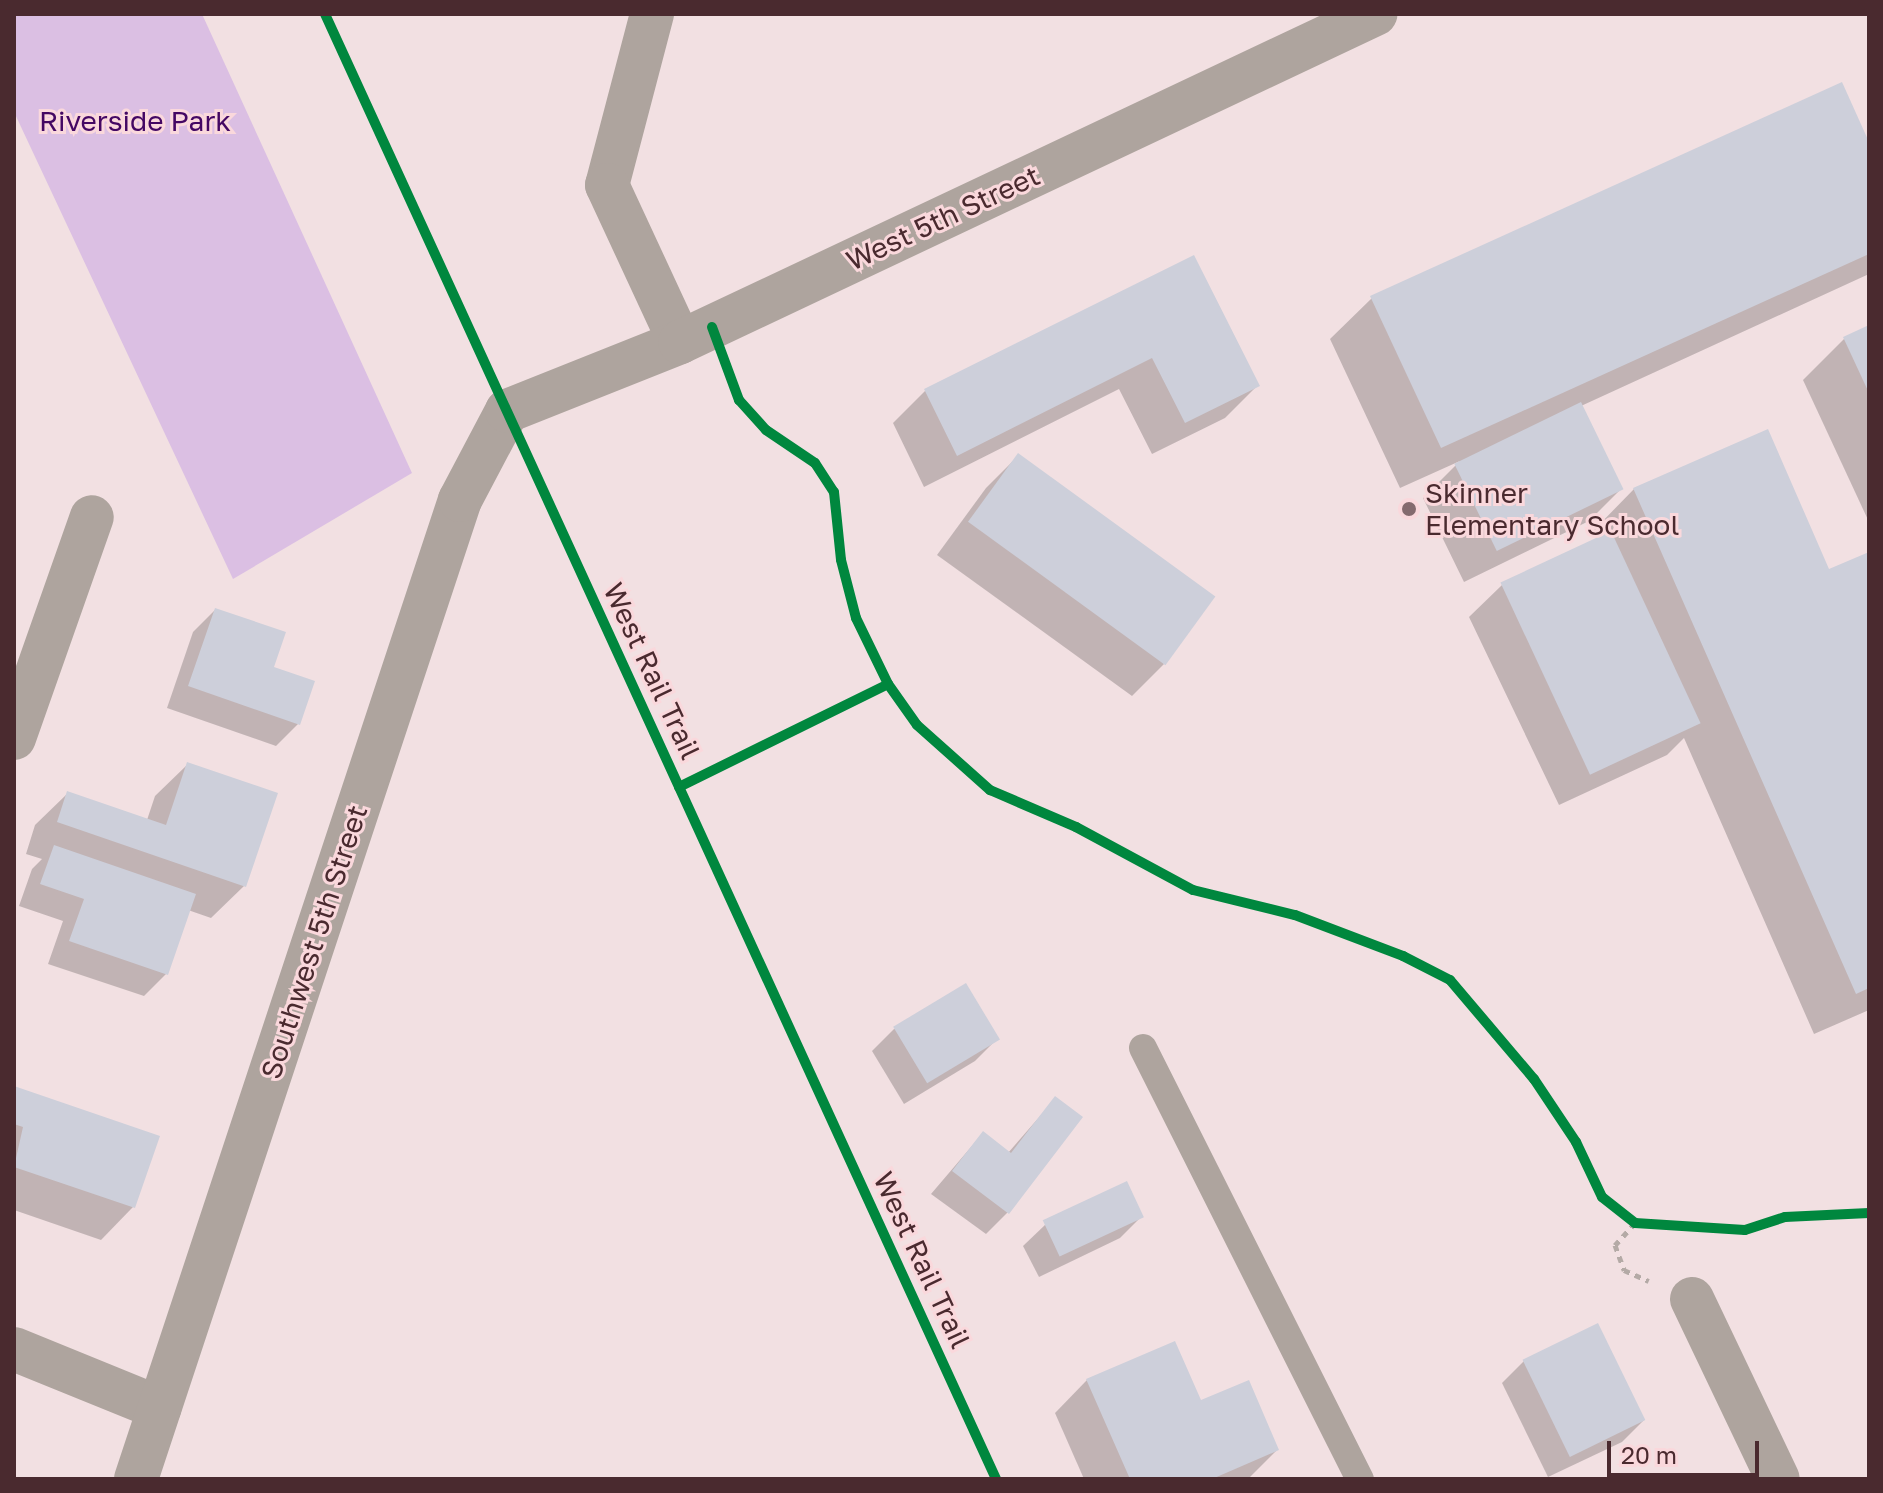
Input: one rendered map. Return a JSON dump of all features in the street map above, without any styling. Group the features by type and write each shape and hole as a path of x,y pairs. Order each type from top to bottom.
{"street":[{"path":"652,14 607,185 680,342"},
{"name":"West 5th Street","path":"507,411 680,342 1375,14"},
{"name":"Southwest 5th Street","path":"136,1479 460,500 507,411"},
{"path":"14,738 92,517"},
{"path":"1692,1299 1778,1479"},
{"path":"14,1349 159,1408"}],"lane":[{"path":"1143,1048 1360,1479"}],"path":[{"path":"1624,1214 1635,1223 1649,1224"},
{"path":"1635,1223 1615,1245 1624,1270 1692,1299"}],"green space":[{"name":"Riverside Park","path":"14,14 202,14 412,473 233,579 14,112"}],"building":[{"path":"1842,82 1869,142 1869,254 1441,448 1370,296"},
{"path":"1194,255 1260,386 1185,423 1152,358 957,456 924,389"},
{"path":"1869,325 1869,393 1843,337"},
{"path":"1581,402 1624,489 1497,551 1454,464"},
{"path":"1768,429 1829,569 1869,552 1869,988 1856,994 1633,488"},
{"path":"1018,453 1215,596 1165,665 968,522"},
{"path":"1611,531 1701,723 1590,775 1500,583"},
{"path":"215,608 286,632 274,667 315,681 300,725 188,686"},
{"path":"187,762 278,793 246,887 57,822 67,791 166,825"},
{"path":"54,845 196,894 168,975 69,941 84,899 40,884"},
{"path":"966,983 1000,1040 927,1083 893,1027"},
{"path":"14,1086 160,1136 135,1208 14,1167 23,1127 14,1124"},
{"path":"1055,1096 1083,1117 1009,1214 952,1171 983,1131 1011,1153"},
{"path":"1127,1181 1144,1217 1060,1257 1043,1220"},
{"path":"1598,1323 1645,1420 1570,1457 1523,1360"},
{"path":"1175,1341 1201,1400 1249,1380 1279,1450 1212,1479 1130,1479 1086,1379"}],"cycle path":[{"name":"West Rail Trail","path":"325,14 996,1479"},
{"path":"712,327 739,400 766,430 815,463 834,492 841,560 856,618 888,684 917,725 990,790 1076,827 1193,890 1295,915 1403,956 1450,980 1534,1079 1576,1142 1602,1197 1635,1223 1745,1230 1785,1217 1869,1213"},
{"path":"679,787 888,684"}],"place":[{"name":"Skinner Elementary School","path":"1409,509"}]}
